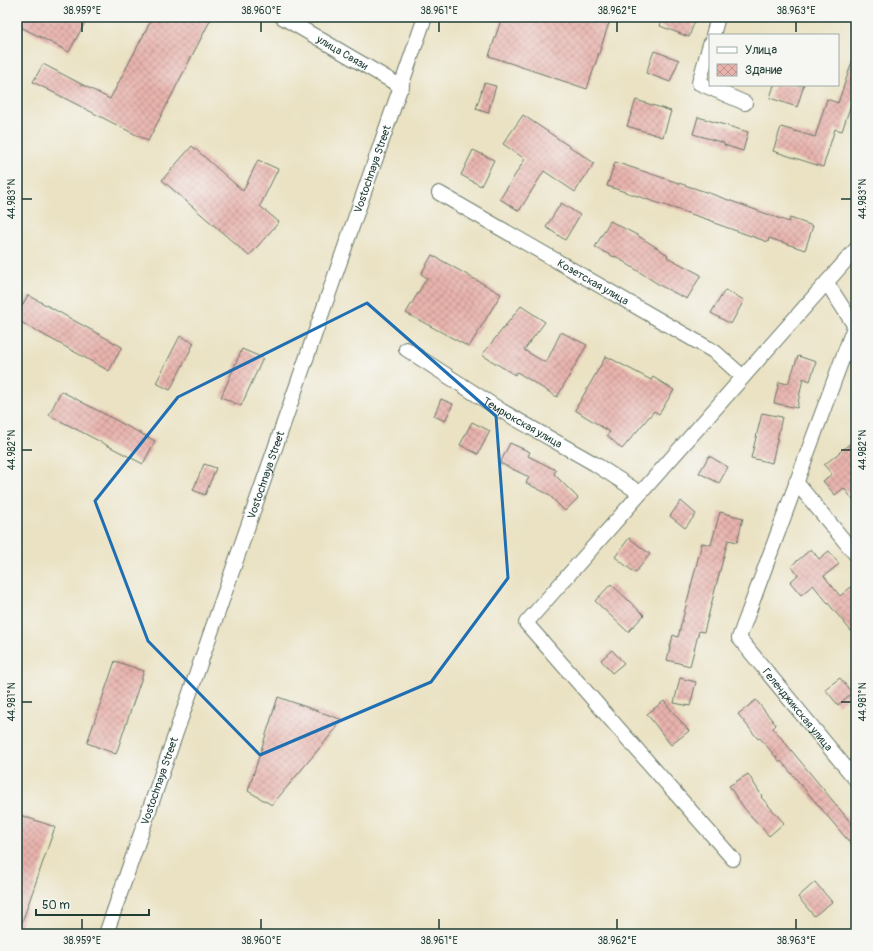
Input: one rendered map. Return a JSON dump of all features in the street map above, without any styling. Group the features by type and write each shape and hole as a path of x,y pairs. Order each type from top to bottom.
{"street":[{"name":"улица Связи","path":"282,17 402,87"},
{"name":"Vostochnaya Street","path":"106,934 402,87 425,17"},
{"path":"713,34 718,17"},
{"path":"709,48 699,83 746,103"},
{"name":"Козетская улица","path":"439,193 715,352 743,377"},
{"path":"733,859 526,623 856,249"},
{"path":"827,283 855,328 796,482 856,555"},
{"name":"Темрюкская улица","path":"406,349 502,411 596,464 640,493"},
{"name":"Геленджикская улица","path":"796,482 739,638 856,780"}],"highlighted area":[{"path":"367,303 496,416 508,578 431,682 260,755 148,641 95,501 178,397"}],"building":[{"path":"17,17 88,17 69,52 17,25"},
{"path":"153,17 212,17 148,141 33,82 43,64 110,99"},
{"path":"502,17 611,17 587,89 489,56"},
{"path":"663,17 696,17 689,37 660,26"},
{"path":"654,51 679,60 670,82 646,73"},
{"path":"854,56 856,56 856,90 842,131 835,129 823,167 773,151 781,127 815,137 827,99 838,103"},
{"path":"484,83 496,86 488,113 476,109"},
{"path":"774,86 804,86 797,107 770,98"},
{"path":"636,100 671,111 663,137 627,126"},
{"path":"523,115 594,163 575,192 544,171 519,211 500,199 525,159 503,144"},
{"path":"698,117 748,132 743,151 724,145 724,143 693,134"},
{"path":"192,146 243,191 258,160 278,169 260,206 279,222 249,256 162,180"},
{"path":"473,150 494,160 481,186 461,175"},
{"path":"615,162 709,193 789,222 790,218 813,226 805,250 769,238 768,242 714,223 715,222 607,186"},
{"path":"561,203 580,215 565,240 546,227"},
{"path":"610,221 637,235 668,255 667,257 701,275 687,299 661,286 615,256 614,257 595,247"},
{"path":"432,255 501,294 469,347 406,313 427,278 421,274"},
{"path":"725,290 744,300 731,324 711,313"},
{"path":"28,295 122,347 109,371 17,320 17,315"},
{"path":"521,306 545,322 524,350 546,363 561,332 587,345 557,397 517,372 515,375 482,355"},
{"path":"180,336 194,343 170,390 156,383"},
{"path":"242,349 263,358 241,406 221,397"},
{"path":"606,356 651,380 653,377 674,390 659,414 654,411 622,449 607,435 610,432 575,410"},
{"path":"798,356 816,362 810,381 803,378 797,408 774,403 779,382 788,384"},
{"path":"61,391 155,441 143,464 49,415"},
{"path":"441,399 453,404 445,421 434,416"},
{"path":"762,413 782,417 772,463 751,458"},
{"path":"472,422 490,431 478,454 460,445"},
{"path":"856,439 856,504 844,488 835,495 823,481 832,474 824,465"},
{"path":"510,443 530,452 528,456 556,470 554,474 578,498 565,511 548,494 526,483 529,477 500,463"},
{"path":"709,456 728,467 719,483 699,473"},
{"path":"204,464 216,468 205,495 193,490"},
{"path":"681,501 696,514 685,528 670,516"},
{"path":"720,512 743,518 737,542 728,540 704,632 699,631 690,666 667,660 673,635 678,637 702,543 711,545"},
{"path":"629,538 650,554 635,573 615,557"},
{"path":"811,549 819,559 829,551 839,564 824,576 840,596 856,583 856,637 813,585 801,595 790,582 798,575 791,566"},
{"path":"611,584 644,615 628,632 595,601"},
{"path":"612,650 624,663 612,673 601,660"},
{"path":"115,661 144,671 116,754 87,743"},
{"path":"680,678 696,682 690,706 674,703"},
{"path":"840,678 852,693 838,705 825,689"},
{"path":"278,697 343,720 272,805 248,791"},
{"path":"756,700 776,725 773,728 856,829 856,850 781,761 780,762 760,738 758,739 738,714"},
{"path":"664,701 689,731 671,745 647,714"},
{"path":"748,774 762,796 761,797 784,823 769,836 744,808 729,786"},
{"path":"17,814 55,827 19,931 17,931"},
{"path":"815,882 832,902 814,916 798,897"}]}
